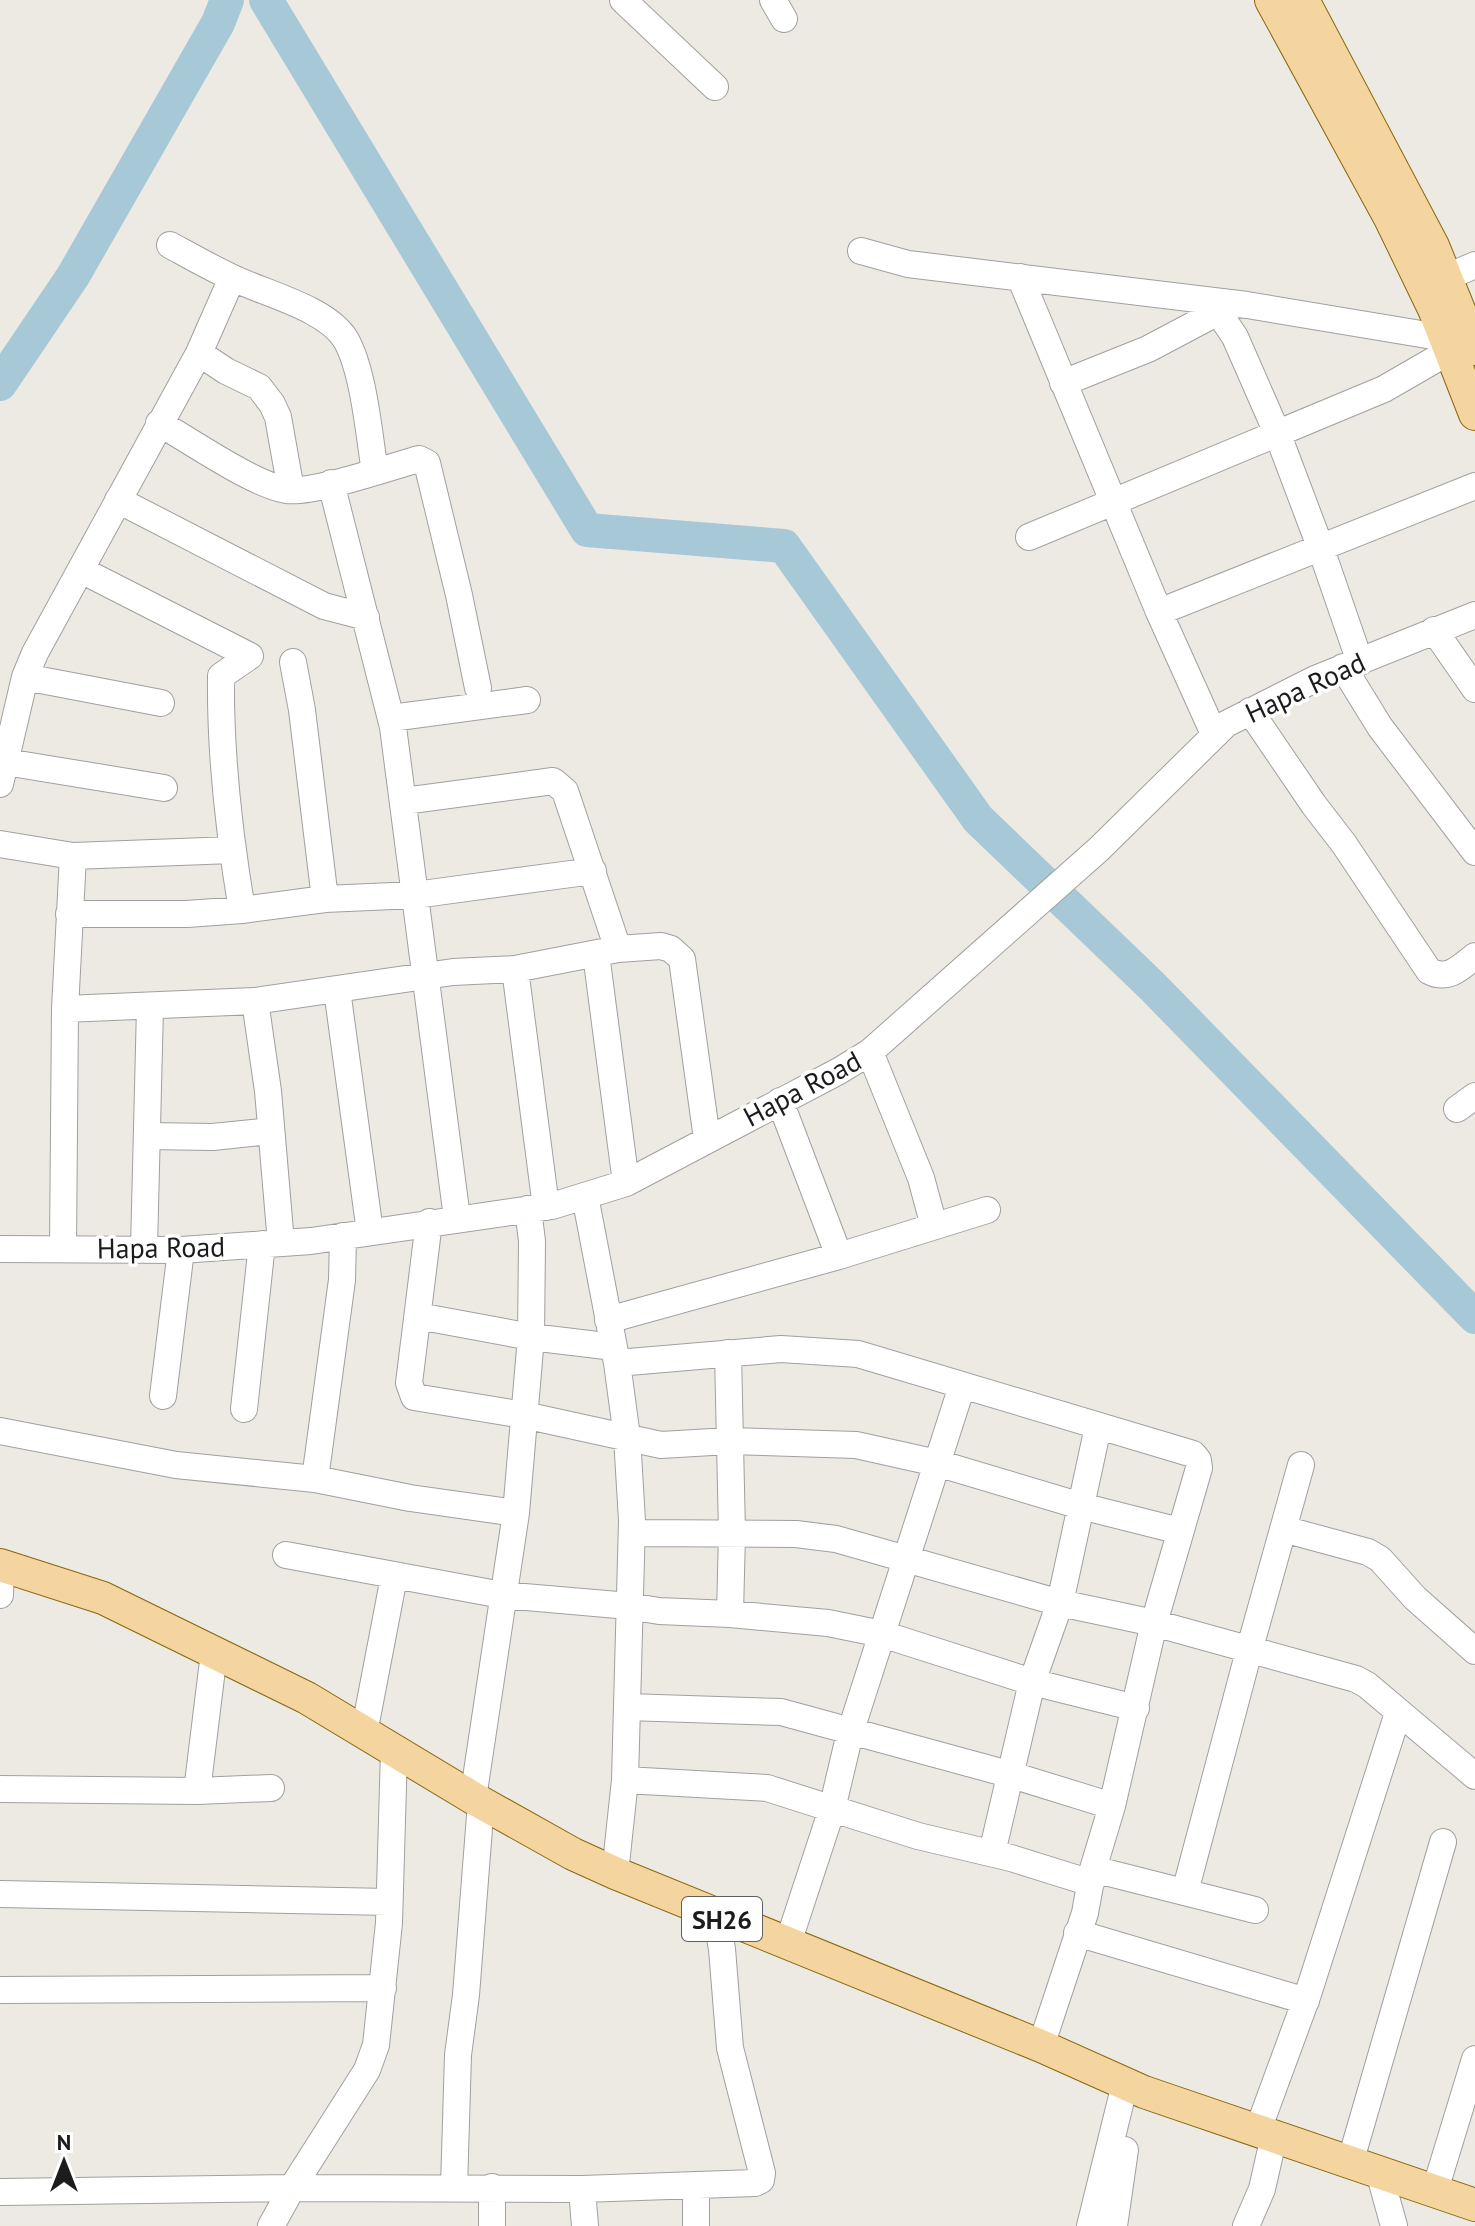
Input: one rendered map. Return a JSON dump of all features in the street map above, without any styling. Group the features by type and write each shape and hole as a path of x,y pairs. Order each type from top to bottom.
{"main road":[{"path":"1271,0 1390,218 1448,276"},
{"path":"1303,0 1448,276 1457,347 1475,414"},
{"name":"SH26","path":"0,1565 103,1598 307,1698 477,1800 573,1854 615,1873 1041,2046 1130,2086 1475,2205"}],"street":[{"path":"623,0 715,87"},
{"path":"170,245 232,278 321,316 336,327 347,341 358,377 375,472"},
{"path":"861,251 908,264 1020,277 1214,307 1247,305 1457,347"},
{"path":"1020,277 1159,612 1214,734"},
{"path":"164,788 2,769 25,677 35,653 199,353 232,278"},
{"path":"1063,383 1148,349 1214,307"},
{"path":"1214,307 1235,337 1278,435 1321,549 1351,665 1380,727 1475,852"},
{"path":"1029,537 1384,389 1457,347"},
{"path":"199,353 259,387 272,404 278,417 291,490"},
{"path":"159,423 254,478 291,490 331,483 419,459 428,465 478,688"},
{"path":"331,483 391,718 457,1218"},
{"path":"1159,612 1475,486"},
{"path":"118,500 324,606 366,617"},
{"path":"81,570 250,656 221,676 220,717 232,850 242,910"},
{"name":"Hapa Road","path":"0,1249 181,1250 343,1236 537,1208 626,1183 870,1052 1099,849 1214,734 1250,711 1351,665 1475,615"},
{"path":"1434,630 1475,689"},
{"path":"293,662 302,710 325,899"},
{"path":"25,677 161,703"},
{"path":"391,718 527,700"},
{"path":"1250,711 1429,971 1441,975 1453,974 1475,956"},
{"path":"404,801 553,781 565,791 593,871 607,952 626,1183"},
{"path":"0,844 73,856 232,850"},
{"path":"63,1249 65,1009 73,856"},
{"path":"69,914 187,914 242,910 325,899 415,895 593,871"},
{"path":"65,1009 255,1001 453,972 515,969 607,952 661,946 671,949 682,959 707,1139"},
{"path":"454,2188 458,2055 466,1995 477,1800 516,1513 531,1337 532,1241 537,1208 515,969"},
{"path":"337,990 370,1232"},
{"path":"244,1409 272,1243 268,1091 255,1001"},
{"path":"144,1248 150,1007"},
{"path":"870,1052 921,1178 934,1226"},
{"path":"780,1101 839,1256"},
{"path":"147,1136 213,1137 270,1131"},
{"path":"585,1196 627,1437 632,1533 625,1780 615,1873"},
{"path":"608,1320 839,1256 987,1210"},
{"path":"429,1222 409,1387 414,1397 524,1415 661,1445 729,1441 856,1445 937,1463 1081,1506 1180,1531"},
{"path":"315,1479 342,1280 343,1236"},
{"path":"163,1396 181,1250"},
{"path":"418,1316 615,1355 781,1349 858,1354 1193,1454 1199,1468 1154,1623 1085,1913 1041,2046"},
{"path":"728,1353 732,1533 730,1614"},
{"path":"788,1943 832,1809 850,1733 962,1386"},
{"path":"992,1853 1032,1682 1060,1603 1098,1427"},
{"path":"0,1431 176,1465 315,1479 410,1498 516,1513"},
{"path":"1185,1892 1301,1465"},
{"path":"1283,1529 1368,1552 1380,1559 1415,1598 1475,1651"},
{"path":"632,1533 796,1534 836,1539 1060,1603 1154,1623 1356,1679 1475,1776"},
{"path":"286,1555 505,1596 828,1623 882,1634 1032,1682 1136,1708"},
{"path":"0,1565 0,1595"},
{"path":"364,1733 394,1577"},
{"path":"197,1791 214,1653"},
{"path":"627,1707 781,1712 1012,1775 1112,1806"},
{"path":"1246,2226 1262,2189 1266,2133 1398,1713"},
{"path":"271,2226 367,2070 376,2045 389,1902 394,1751"},
{"path":"625,1780 754,1785 918,1836 1092,1876 1185,1892 1255,1910"},
{"path":"0,1789 197,1791 271,1788"},
{"path":"1394,2226 1365,2167 1443,1842"},
{"path":"0,1894 389,1902"},
{"path":"0,2192 292,2188 582,2189 755,2183 761,2180 762,2173 730,2048 722,1949 716,1916"},
{"path":"1077,1933 1306,2001"},
{"path":"0,1990 383,1988"},
{"path":"1435,2190 1475,2059"},
{"path":"1090,2226 1130,2086"},
{"path":"1114,2226 1130,2086"},
{"path":"696,2185 696,2226"},
{"path":"492,2187 492,2226"},
{"path":"582,2189 585,2226"}],"waterway":[{"path":"0,384 73,276 218,23 227,0"},
{"path":"266,0 587,530 784,546 978,819 1152,986 1475,1317"}]}
